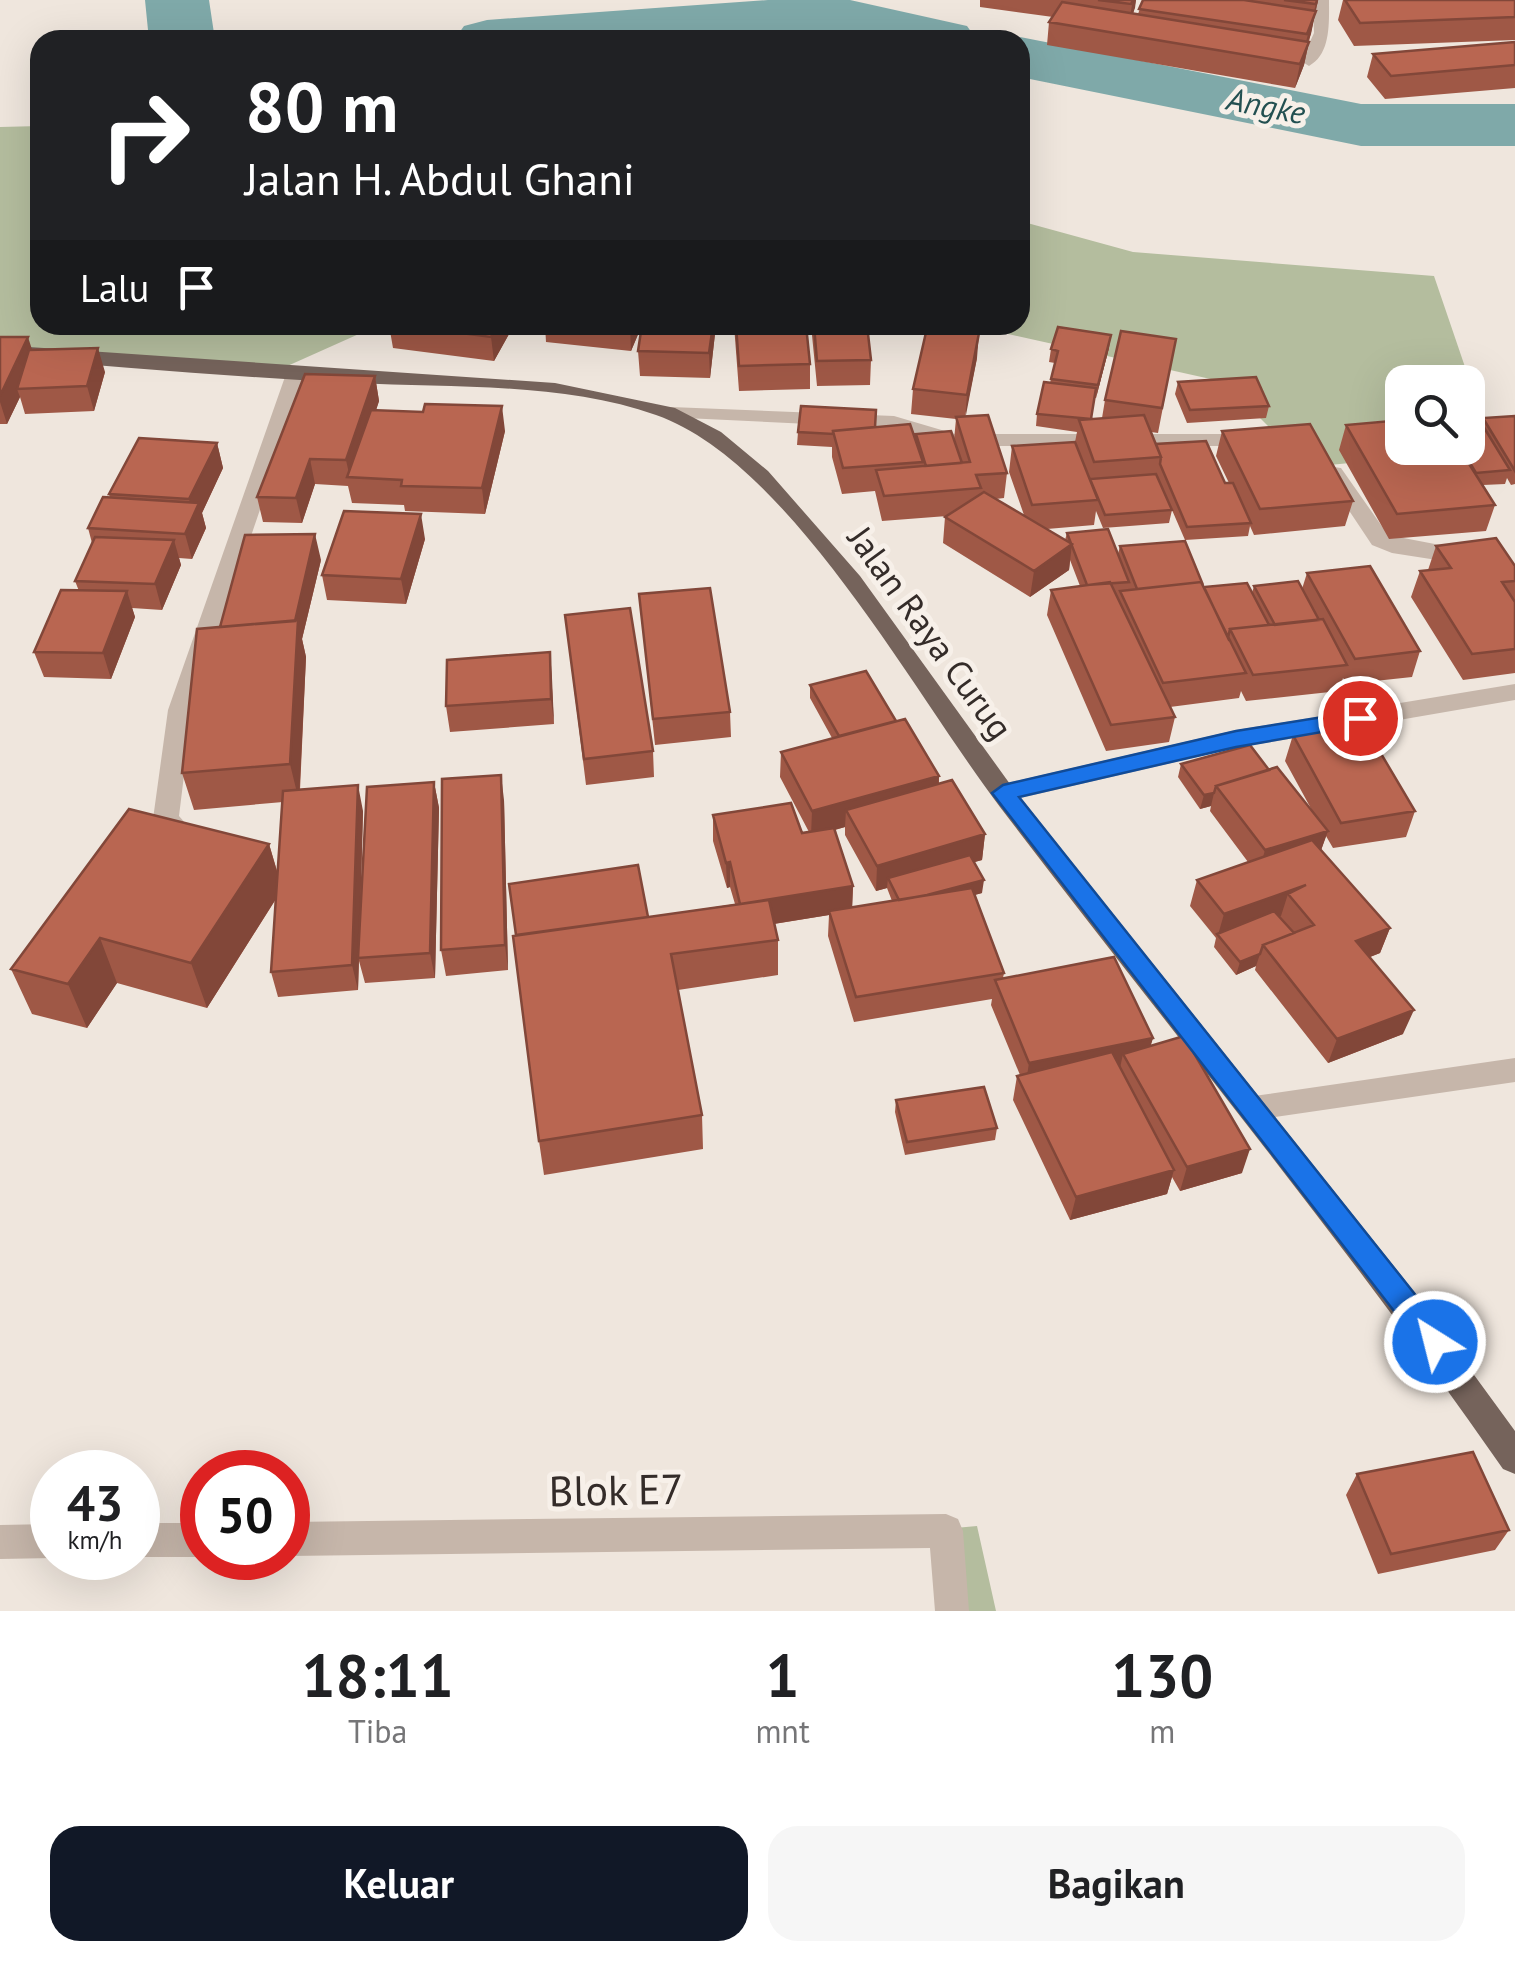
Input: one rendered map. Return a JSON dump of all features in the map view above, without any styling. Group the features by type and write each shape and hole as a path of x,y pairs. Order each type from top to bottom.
{"main road":[{"name":"Jalan Raya Curug","path":"0,351 477,384 616,398 671,413 741,456 824,545 1003,793 1415,1312 1515,1458"}],"street":[{"path":"1308,61 1322,33 1320,0"},
{"path":"204,850 176,833 166,819 180,710 296,374"},
{"path":"671,413 894,422 954,440 1271,442"},
{"path":"1317,450 1380,540 1392,546 1489,561 1501,571 1515,597"},
{"path":"1003,793 1236,739 1515,692"},
{"path":"1254,1108 1515,1070"},
{"name":"Blok E7","path":"310,1538 946,1531 952,1611"},
{"path":"0,1542 30,1541"}],"green space":[{"path":"30,126 30,335 357,335 265,376 0,350 0,127"},
{"path":"1030,224 1133,252 1434,276 1464,365 1385,365 1385,460 1309,467 1224,382 1013,335 1030,335"},
{"path":"1485,426 1493,449 1485,450"},
{"path":"977,1526 996,1611 961,1611 955,1528"}],"building":[{"path":"1098,0 1133,0 1131,4"},
{"path":"1143,0 1244,0 1316,11 1307,34 1139,9"},
{"path":"1284,0 1317,0 1316,4"},
{"path":"1345,0 1515,0 1515,17 1360,23"},
{"path":"1062,2 1309,42 1300,64 1049,22"},
{"path":"1515,42 1515,65 1391,76 1373,54"},
{"path":"1058,327 1111,335 1098,385 1051,379 1058,351 1051,349"},
{"path":"1121,331 1176,339 1162,408 1105,400"},
{"path":"640,335 712,335 709,353 638,351"},
{"path":"737,335 807,335 810,364 739,366"},
{"path":"815,335 868,335 871,360 817,361"},
{"path":"925,335 979,335 967,395 913,389"},
{"path":"0,337 28,337 0,396"},
{"path":"98,348 87,386 17,389 29,350"},
{"path":"305,374 375,376 346,460 310,459 296,498 257,497"},
{"path":"1256,377 1269,406 1190,410 1178,382"},
{"path":"1044,382 1096,388 1091,419 1037,414"},
{"path":"425,404 502,406 482,488 401,486 402,480 347,477 371,410 423,412"},
{"path":"801,406 876,410 875,427 833,434 798,432"},
{"path":"988,415 1007,473 976,475 981,488 884,496 876,470 970,462 956,417"},
{"path":"1144,415 1161,457 1094,462 1079,420"},
{"path":"1515,416 1515,471 1485,421 1485,418"},
{"path":"1385,422 1385,465 1470,465 1495,505 1397,514 1346,425"},
{"path":"910,424 923,462 843,468 833,431"},
{"path":"1310,424 1353,501 1260,509 1222,431"},
{"path":"1485,429 1510,470 1476,473 1471,465 1485,465"},
{"path":"951,431 962,463 926,466 916,434"},
{"path":"139,438 217,443 189,499 109,494"},
{"path":"1206,441 1225,483 1233,483 1251,523 1187,527 1160,464 1156,444"},
{"path":"1075,442 1098,500 1032,505 1012,446"},
{"path":"1156,474 1172,510 1105,515 1090,479"},
{"path":"984,492 1072,544 1034,571 945,517"},
{"path":"103,497 199,503 185,534 88,528"},
{"path":"344,511 421,514 401,579 322,575"},
{"path":"1108,529 1129,582 1087,585 1067,533"},
{"path":"315,534 295,621 220,627 245,535"},
{"path":"95,537 174,540 155,584 75,581"},
{"path":"1496,538 1515,566 1515,581 1502,582 1515,602 1515,649 1472,654 1420,571 1451,568 1436,546"},
{"path":"1185,541 1203,585 1201,582 1137,589 1120,546"},
{"path":"1370,566 1420,651 1355,659 1307,573"},
{"path":"1298,581 1319,620 1275,625 1254,586"},
{"path":"1110,582 1175,717 1111,725 1051,590"},
{"path":"1201,582 1246,673 1163,683 1120,591"},
{"path":"1247,583 1269,625 1230,629 1228,638 1204,587"},
{"path":"710,588 730,712 653,719 639,594"},
{"path":"61,590 127,591 103,653 34,652"},
{"path":"630,608 653,751 584,759 565,615"},
{"path":"1323,619 1347,665 1253,675 1230,629"},
{"path":"298,620 290,764 182,773 197,629"},
{"path":"550,652 551,699 446,706 447,660"},
{"path":"866,671 896,721 839,736 810,685"},
{"path":"905,719 939,776 812,811 781,752"},
{"path":"1364,725 1415,811 1341,823 1293,735"},
{"path":"1250,745 1269,770 1216,786 1214,793 1204,795 1181,764"},
{"path":"1277,767 1328,831 1265,850 1216,786"},
{"path":"501,775 505,945 441,950 442,779"},
{"path":"952,780 985,834 877,866 846,810"},
{"path":"434,782 430,953 358,958 367,787"},
{"path":"358,785 352,965 271,972 283,791"},
{"path":"791,803 802,833 834,828 853,886 740,904 713,815"},
{"path":"129,809 269,844 191,963 100,938 68,984 11,969"},
{"path":"1312,840 1390,928 1356,941 1414,1010 1337,1039 1263,945 1314,925 1288,894 1306,885 1224,914 1197,880"},
{"path":"970,855 984,880 899,900 888,878"},
{"path":"638,865 648,917 516,935 509,884"},
{"path":"972,888 1004,973 856,997 829,911"},
{"path":"769,900 778,940 671,954 702,1115 539,1141 513,936"},
{"path":"1274,911 1294,933 1263,945 1260,954 1240,962 1217,934"},
{"path":"1114,957 1153,1038 1029,1063 995,980"},
{"path":"1184,1036 1250,1149 1187,1167 1123,1054"},
{"path":"1112,1052 1174,1170 1076,1197 1017,1076"},
{"path":"984,1087 997,1128 907,1142 896,1100"},
{"path":"1473,1452 1509,1530 1391,1554 1357,1474"}],"waterway":[{"name":"Angke","path":"177,0 181,30"},
{"name":"Angke","path":"624,30 829,15 898,30"},
{"name":"Angke","path":"1030,59 1361,125 1515,125"}],"route":[{"path":"1360,718 1236,739 1003,793 1435,1342"}]}
